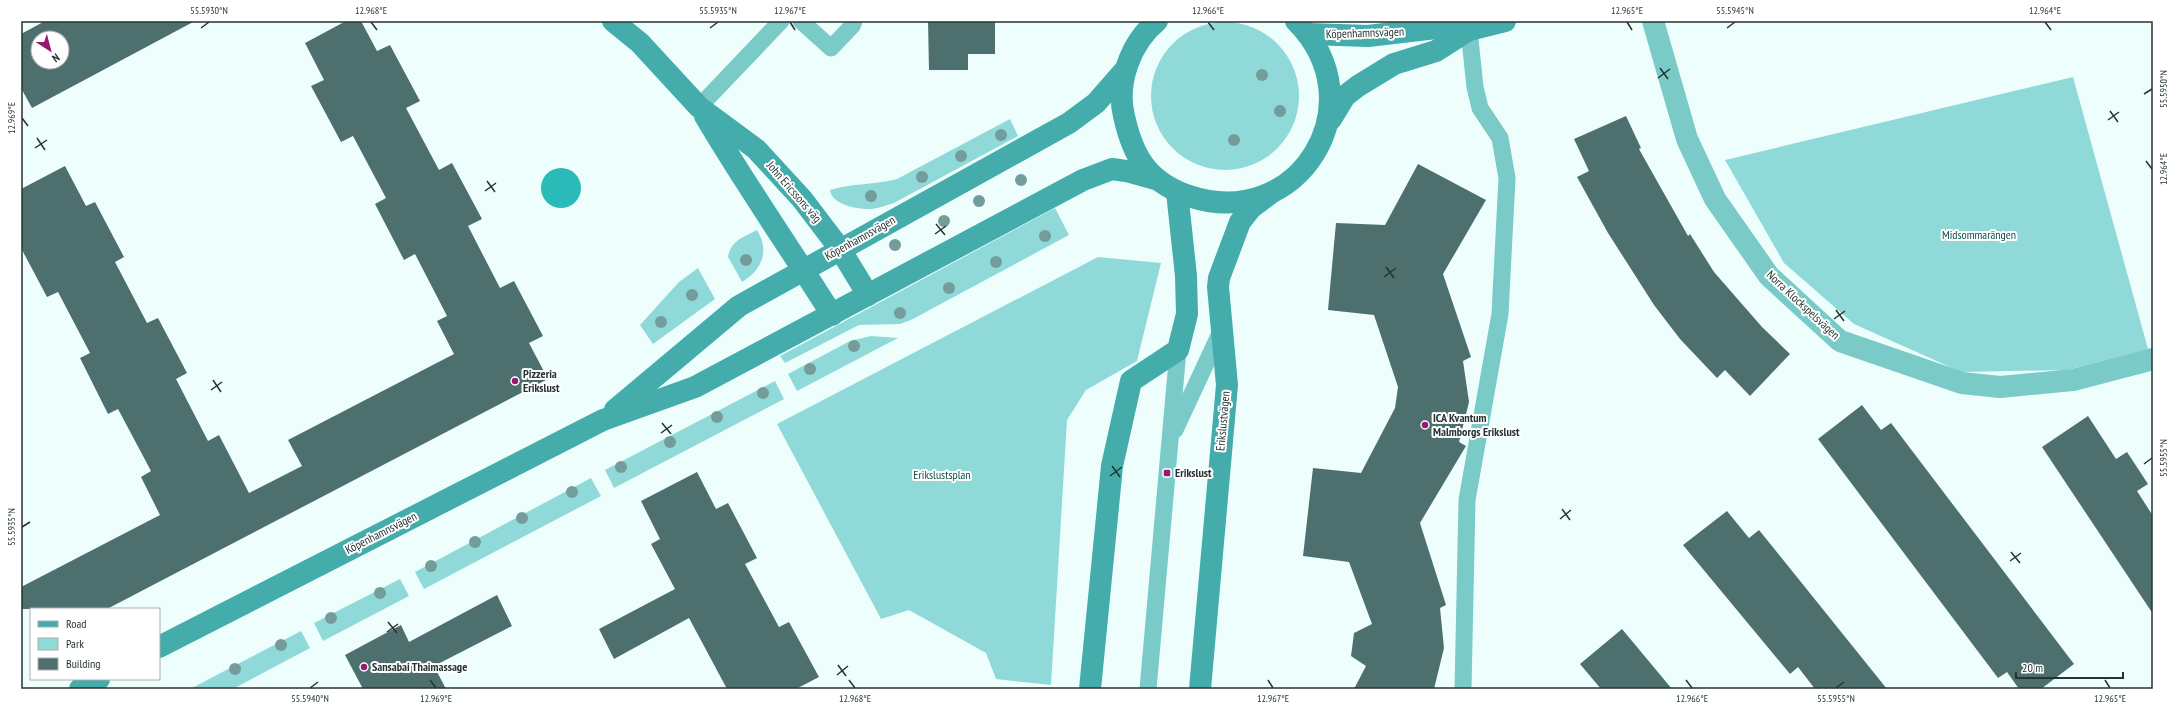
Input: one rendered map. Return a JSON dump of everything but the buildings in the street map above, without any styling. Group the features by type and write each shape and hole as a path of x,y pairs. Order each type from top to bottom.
{"street":[{"name":"John Ericssons väg","path":"613,21 640,43 699,107 756,149 812,210 840,249 868,295"},
{"name":"Köpenhamnsvägen","path":"1155,179 1140,161 1130,140 1121,106 1125,70 1135,47 1157,21"},
{"name":"Köpenhamnsvägen","path":"1300,24 1368,36 1436,28 1469,30 1505,21"},
{"name":"Norra Klockspelsvägen","path":"1653,21 1687,139 1715,199 1769,276 1840,341 1962,383 2000,387 2073,380 2153,359"},
{"name":"Köpenhamnsvägen","path":"1300,24 1324,62 1331,93 1328,125"},
{"name":"Köpenhamnsvägen","path":"160,646 603,420 695,387 1083,180 1112,169 1126,171 1155,179 1177,192 1207,202 1240,203 1271,193 1291,181 1307,166 1320,146 1328,125 1345,96 1358,86 1394,64 1436,51 1469,30"},
{"name":"Köpenhamnsvägen","path":"603,420 739,306 1069,123 1096,103 1125,70"},
{"name":"John Ericssons väg","path":"699,107 745,183 769,216 832,315"},
{"path":"1090,689 1112,466 1131,381 1178,350 1187,314 1186,276 1177,192"},
{"name":"Erikslustvägen","path":"1200,689 1227,385 1218,287 1222,271 1240,222 1251,208 1271,193"},
{"path":"80,689 97,680"}],"lane":[{"path":"699,107 780,21"},
{"path":"801,21 831,48 852,26 854,21"},
{"path":"1463,689 1467,500 1500,314 1507,178 1500,138 1480,108 1475,87 1469,30"},
{"path":"1170,441 1222,328"},
{"path":"1148,689 1178,350"}],"green space":[{"path":"1225,22 1239,24 1260,31 1272,39 1282,49 1293,68 1299,96 1297,110 1290,131 1282,143 1272,153 1253,164 1225,170 1211,168 1190,161 1178,153 1168,143 1157,124 1151,96 1153,82 1160,61 1168,49 1178,39 1197,28"},
{"name":"Midsommarängen","path":"2073,77 2148,349 2067,370 1961,372 1854,324 1784,263 1725,160"},
{"path":"1010,119 1018,136 894,203 872,209 861,209 847,206 835,199 832,195 830,190 897,179"},
{"path":"1055,208 1069,235 911,320 900,324 859,325 785,363 780,356"},
{"path":"757,230 763,245 762,259 755,272 742,282 728,257 735,243"},
{"name":"Erikslustsplan","path":"1098,257 1161,263 1137,361 1086,390 1067,420 1051,685 996,679 986,653 909,610 881,619 777,424"},
{"path":"698,268 715,299 653,344 640,325 679,282"},
{"path":"871,336 898,338 797,391 788,374 850,341"},
{"path":"775,381 784,399 614,488 605,470"},
{"path":"591,478 601,496 424,589 415,572"},
{"path":"400,579 409,596 323,641 314,623"},
{"path":"301,631 310,648 233,689 190,689"}],"shaded area":[{"path":"561,168 575,174 581,188 575,202 561,208 547,202 541,188 547,174"}],"place":[{"name":"Pizzeria Erikslust","path":"515,381"},
{"name":"ICA Kvantum Malmborgs Erikslust","path":"1425,425"},
{"name":"Erikslust","path":"1167,473"},
{"name":"Sansabai Thaimassage","path":"364,667"}]}
